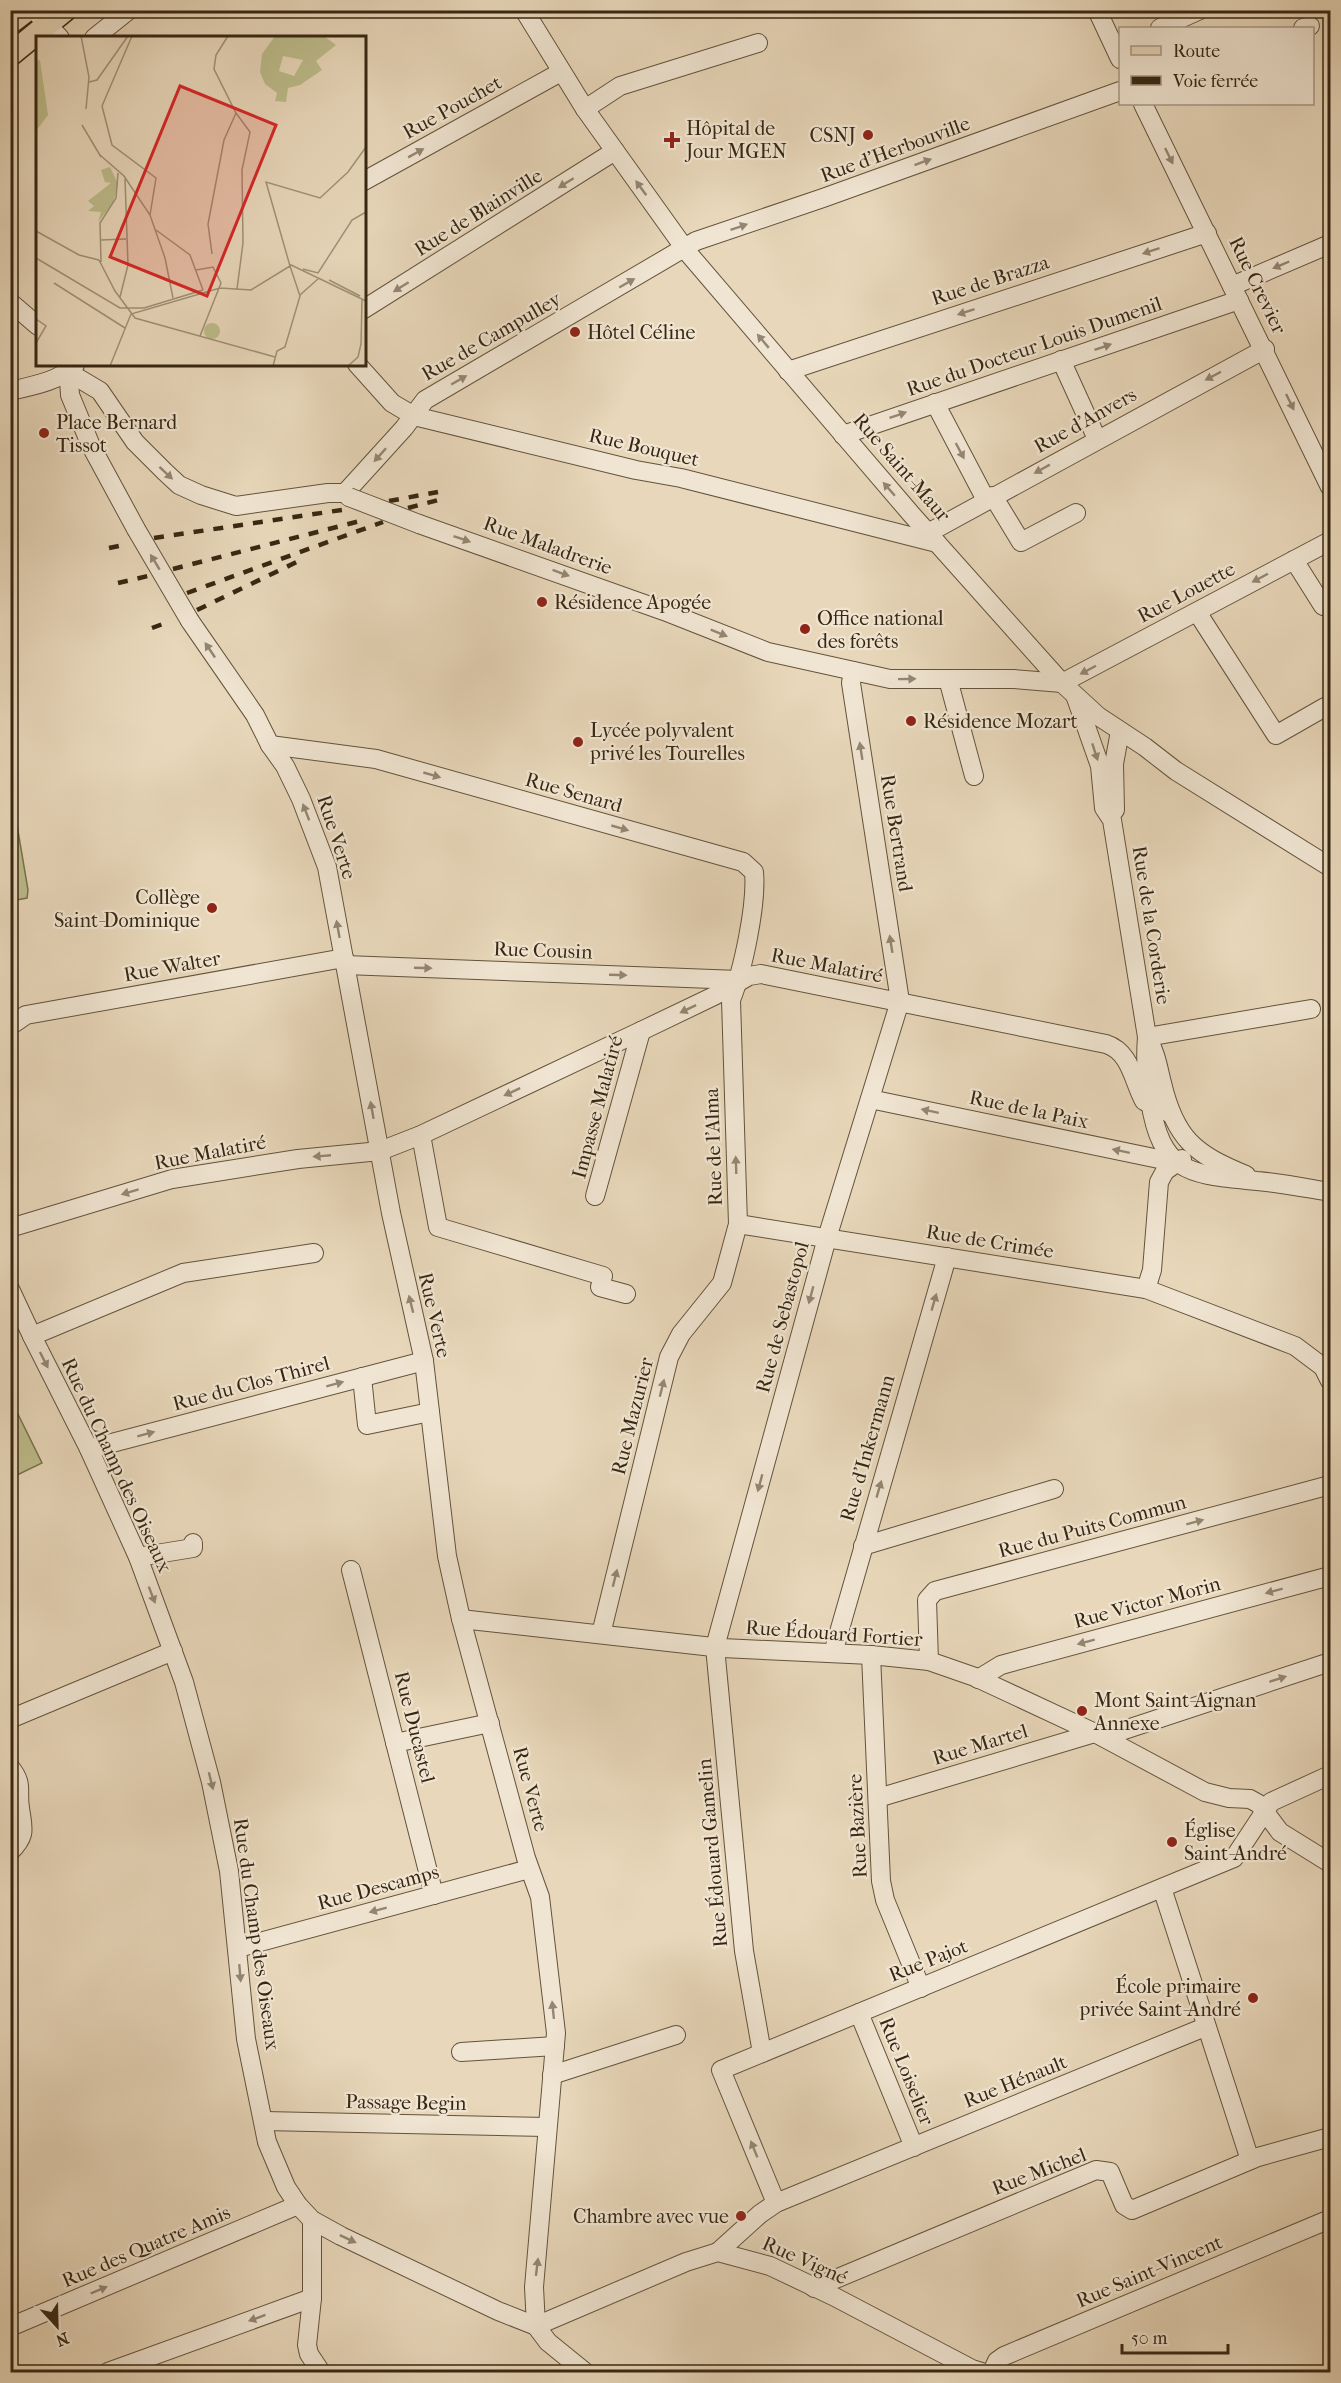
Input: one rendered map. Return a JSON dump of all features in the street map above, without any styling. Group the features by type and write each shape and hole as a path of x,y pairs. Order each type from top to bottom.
{"main road":[{"path":"10,23 27,10"},
{"path":"10,55 65,10"}],"street":[{"path":"96,36 129,10"},
{"name":"Rue Saint-Maur","path":"524,10 585,109 685,249 843,435 1062,683 1076,697 1120,731 1193,782 1330,867"},
{"path":"1097,10 1119,51"},
{"path":"1162,27 1200,10"},
{"path":"585,109 620,86 758,43"},
{"name":"Rue Pouchet","path":"366,180 561,72"},
{"name":"Rue d'Herbouville","path":"685,249 696,241 1119,92"},
{"name":"Rue Crevier","path":"1143,105 1265,349 1330,487"},
{"name":"Rue de Blainville","path":"366,308 615,151"},
{"name":"Rue de Brazza","path":"788,371 1207,233"},
{"name":"Rue du Docteur Louis Dumenil","path":"843,435 1061,360 1236,293 1330,244"},
{"name":"Rue de Campulley","path":"347,495 414,416 424,400 685,249"},
{"path":"10,302 36,324"},
{"name":"Rue d'Anvers","path":"934,538 990,498 1265,349"},
{"path":"1061,360 1097,439"},
{"name":"Rue Bouquet","path":"359,366 392,403 414,416 636,470 681,478 934,538"},
{"path":"10,390 37,384 70,367"},
{"name":"Rue Maladrerie","path":"70,367 100,391 135,442 165,472 179,485 201,495 236,506 328,493 347,495 419,524 643,603 768,652 890,680 1043,680 1062,683"},
{"name":"Rue Verte","path":"70,367 70,395 91,446 190,621 255,715 270,745 285,766 297,790 327,867 400,1260 424,1361 444,1536 461,1619 529,1869 540,1897 547,1945 556,2033 534,2287 536,2326"},
{"path":"935,403 990,498 1021,542 1076,513"},
{"name":"Rue Louette","path":"1062,683 1330,541"},
{"path":"1294,560 1323,606"},
{"path":"1197,612 1276,735 1326,707"},
{"name":"Rue Bertrand","path":"853,671 851,683 900,1001"},
{"path":"948,679 974,776"},
{"name":"Rue de la Corderie","path":"1076,697 1098,758 1104,808 1112,820 1147,1037 1144,1063 1158,1136 1163,1146 1178,1163 1196,1173 1211,1177 1260,1181"},
{"name":"Rue de la Corderie","path":"1112,820 1115,812 1114,764 1120,731"},
{"name":"Rue Senard","path":"270,745 376,759 743,862 754,872 755,885 739,980"},
{"name":"Rue Cousin","path":"345,962 739,980"},
{"name":"Rue Walter","path":"10,1026 26,1015 345,962"},
{"name":"Rue Malatiré","path":"10,1228 172,1179 298,1159 380,1151 421,1135 641,1031 714,996 749,976 761,975 900,1001 1116,1047 1124,1055 1144,1101 1151,1104"},
{"name":"Rue de l'Alma","path":"739,980 731,1000 738,1224 826,1238"},
{"name":"Rue de Sebastopol","path":"716,1647 826,1238 900,1001"},
{"path":"1147,1037 1311,1010"},
{"name":"Impasse Malatiré","path":"595,1196 641,1031"},
{"name":"Rue de la Corderie","path":"1147,1037 1156,1054 1176,1126 1204,1155 1227,1168 1260,1181"},
{"name":"Rue de la Paix","path":"870,1099 1178,1163"},
{"path":"1151,1104 1171,1114"},
{"path":"421,1135 438,1227 603,1276 600,1287 626,1294"},
{"path":"1194,1147 1178,1163 1165,1171 1159,1182 1152,1270 1146,1289 1295,1346 1328,1371"},
{"path":"1260,1181 1330,1192"},
{"name":"Rue Mazurier","path":"601,1634 669,1357 681,1334 723,1283 738,1224"},
{"name":"Rue de Crimée","path":"826,1238 1146,1289"},
{"path":"32,1336 183,1273 314,1253"},
{"name":"Rue d'Inkermann","path":"833,1653 947,1257"},
{"name":"Rue du Champ des Oiseaux","path":"10,1288 89,1449 138,1557 173,1651 211,1782 229,1871 246,2039 272,2157 286,2187 312,2220 408,2270 513,2318 536,2326"},
{"name":"Rue du Clos Thirel","path":"89,1449 424,1361"},
{"path":"362,1377 367,1425 430,1412"},
{"name":"Rue du Puits Commun","path":"929,1661 927,1600 935,1591 1330,1485"},
{"path":"862,1546 1054,1489"},
{"path":"138,1557 193,1548 193,1543"},
{"name":"Rue Ducastel","path":"351,1570 434,1895"},
{"name":"Rue Victor Morin","path":"978,1678 1001,1665 1330,1576"},
{"name":"Rue Édouard Fortier","path":"461,1619 716,1647 872,1655 929,1661 978,1678 1099,1735 1205,1792 1250,1800 1259,1804 1280,1832 1330,1863"},
{"name":"Rue Édouard Gamelin","path":"716,1647 744,1951 762,2053"},
{"path":"10,1719 173,1651"},
{"name":"Rue Bazière","path":"872,1655 881,1881 885,1900 921,1988"},
{"name":"Rue Martel","path":"878,1798 1099,1735 1330,1662"},
{"path":"396,1743 490,1723"},
{"path":"10,1767 20,1782 19,1806 24,1827 21,1840 10,1852"},
{"path":"1264,1810 1271,1802 1282,1796 1330,1775"},
{"name":"Rue Pajot","path":"776,2203 721,2070 1234,1858 1264,1810"},
{"name":"Rue Descamps","path":"238,1948 529,1869"},
{"path":"1162,1888 1205,2027 1250,2160"},
{"name":"Rue Loiselier","path":"859,2013 914,2147"},
{"name":"Rue Hénault","path":"718,2252 760,2214 776,2203 1205,2027"},
{"path":"552,2075 676,2035"},
{"path":"461,2052 555,2046"},
{"name":"Passage Begin","path":"264,2121 547,2127"},
{"name":"Rue Michel","path":"814,2288 1096,2170 1110,2172 1124,2205 1132,2210 1250,2160 1330,2137"},
{"name":"Rue des Quatre Amis","path":"18,2324 298,2205"},
{"name":"Rue Saint-Vincent","path":"992,2373 997,2361 1004,2356 1330,2218"},
{"path":"312,2220 312,2298 307,2345 312,2369"},
{"path":"585,2373 548,2342 536,2326 686,2262 718,2252"},
{"name":"Rue Vigné","path":"718,2252 770,2266 982,2373"},
{"path":"108,2373 312,2298"}],"shaded area":[{"path":"11,825 17,825 28,890 27,898 11,901"},
{"path":"10,1398 42,1463 11,1478 10,1478"}],"railway":[{"path":"389,501 438,492"},
{"path":"408,508 442,499"},
{"path":"154,538 348,509"},
{"path":"173,569 364,520"},
{"path":"187,593 383,522"},
{"path":"109,548 128,544"},
{"path":"197,610 305,558"},
{"path":"118,583 148,576"},
{"path":"152,628 168,622"}],"place":[{"name":"CSNJ","path":"868,135"},
{"name":"Hôpital de Jour MGEN","path":"672,140"},
{"name":"Hôtel Céline","path":"575,332"},
{"name":"Place Bernard Tissot","path":"44,433"},
{"name":"Résidence Apogée","path":"542,602"},
{"name":"Office national des forêts","path":"805,629"},
{"name":"Résidence Mozart","path":"911,721"},
{"name":"Lycée polyvalent privé les Tourelles","path":"578,742"},
{"name":"Collège Saint-Dominique","path":"212,908"},
{"name":"Mont Saint-Aignan Annexe","path":"1082,1711"},
{"name":"Église Saint-André","path":"1172,1842"},
{"name":"École primaire privée Saint-André","path":"1253,1998"},
{"name":"Chambre avec vue","path":"741,2216"}]}
